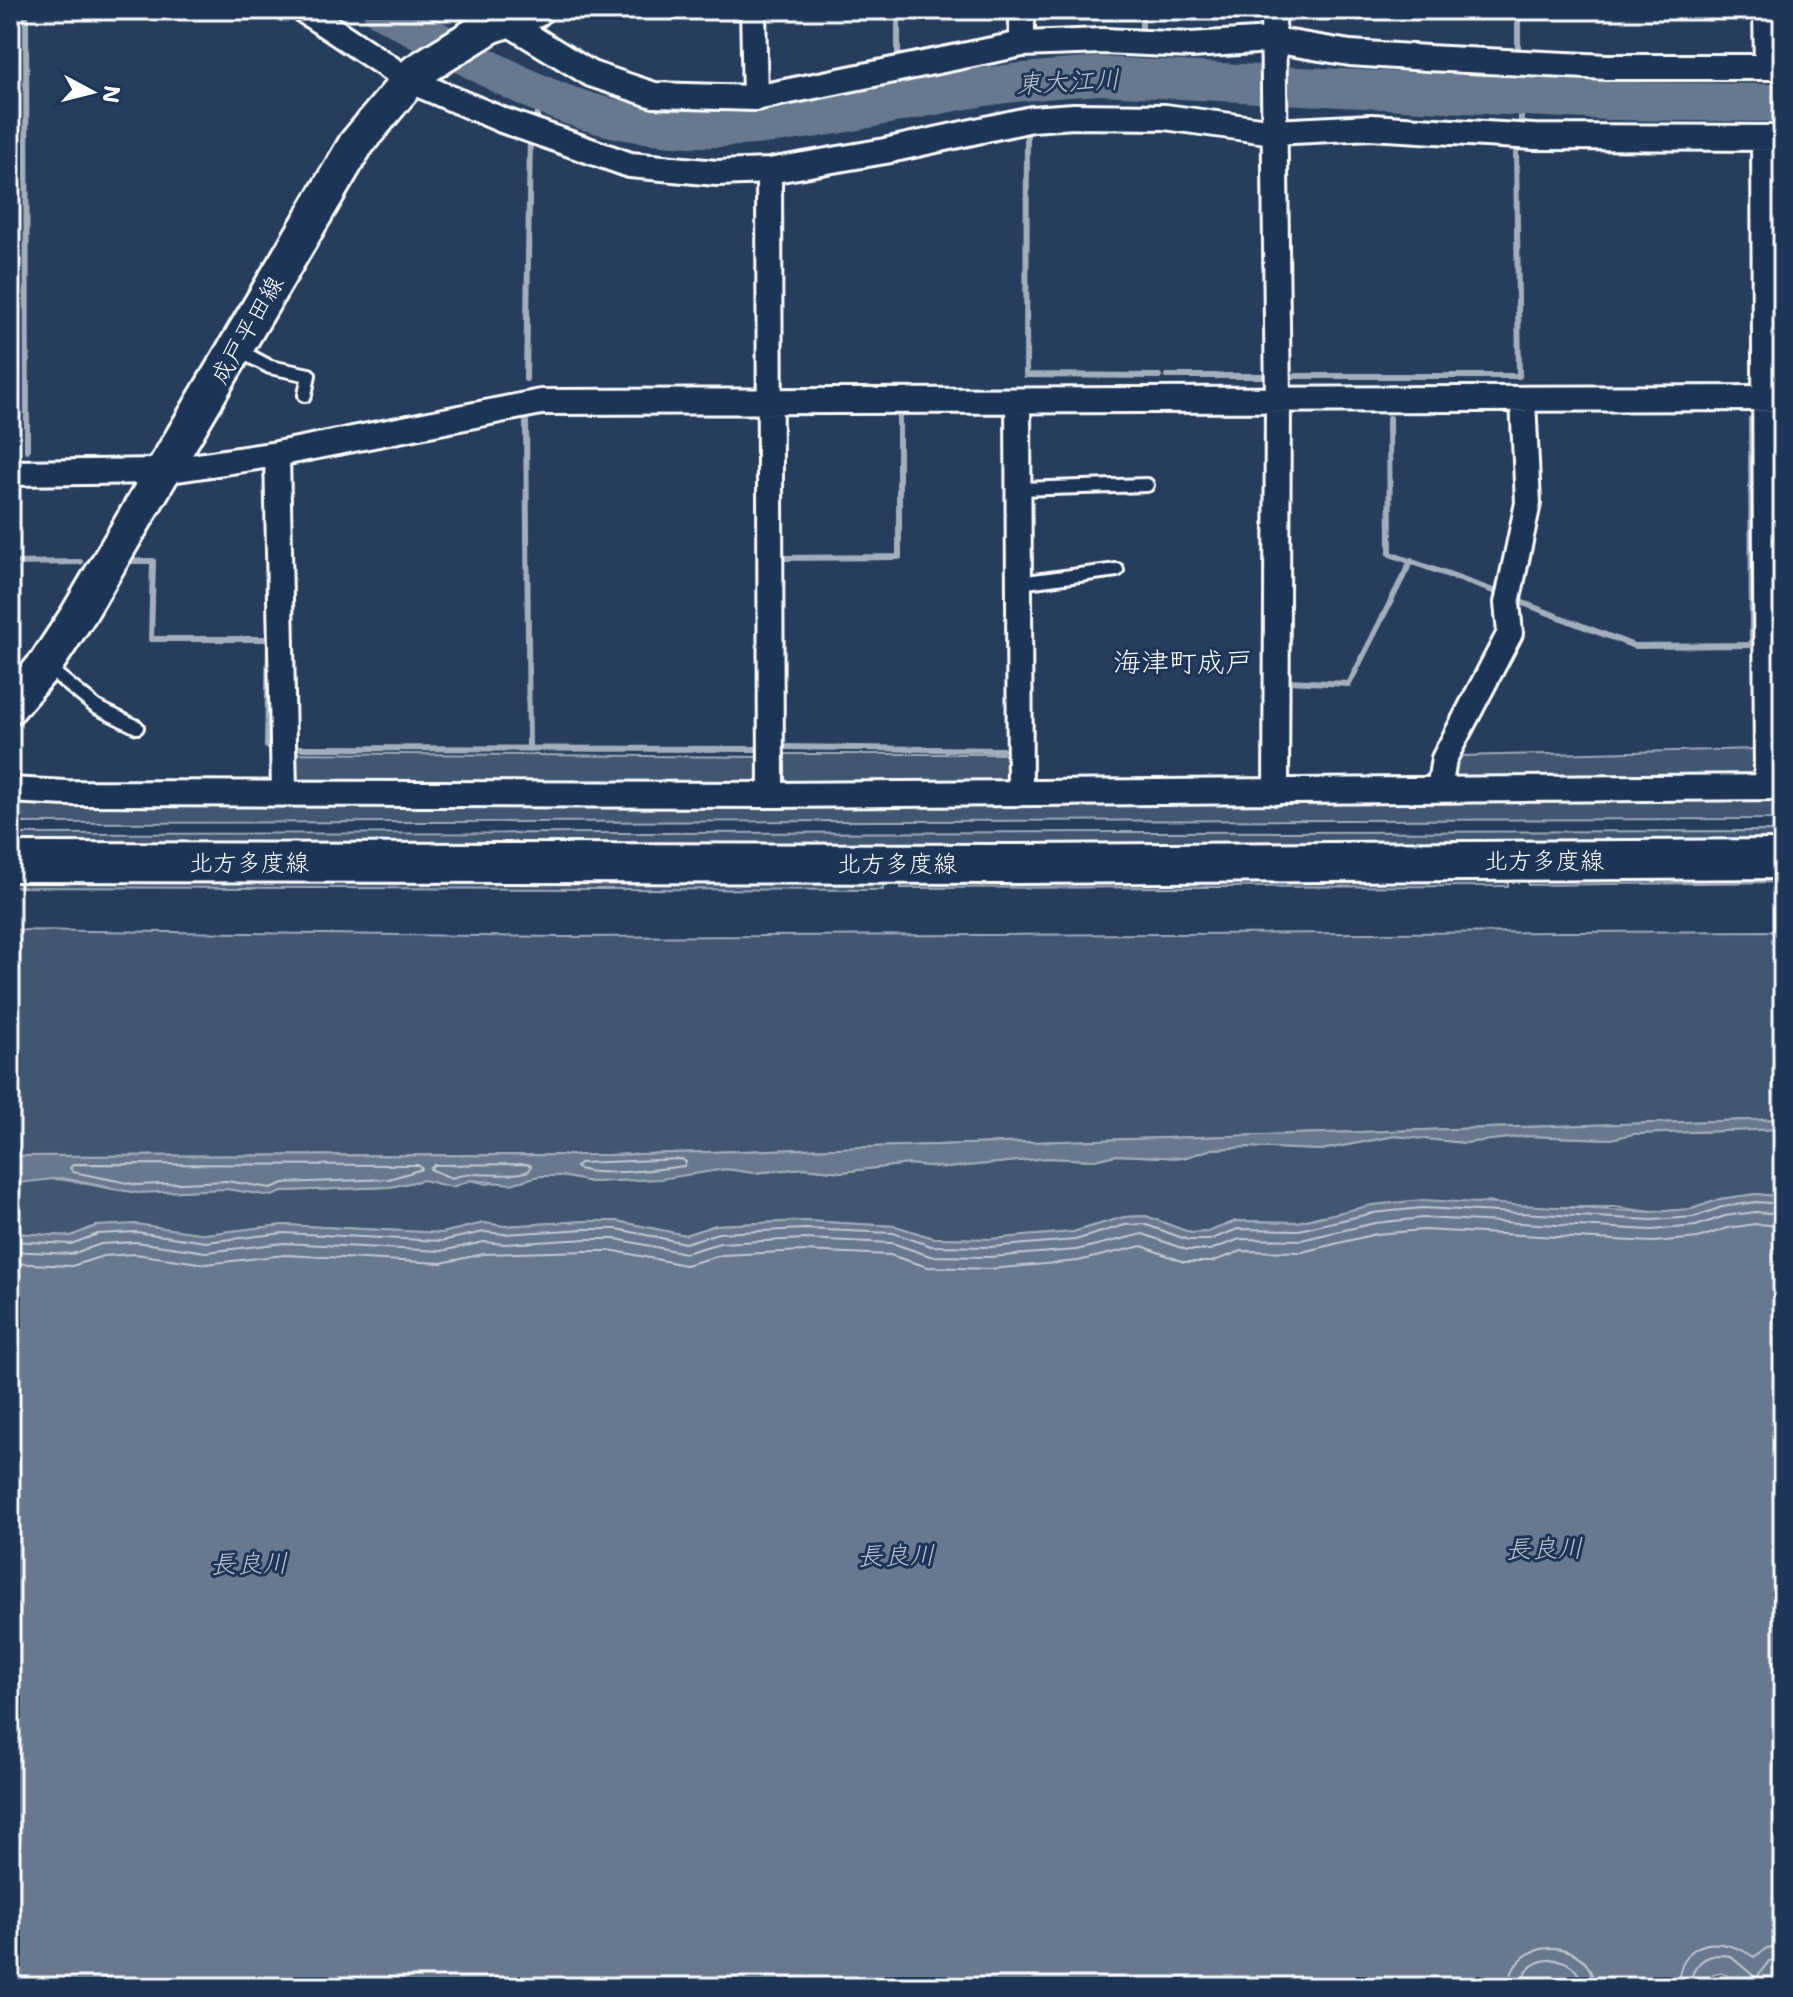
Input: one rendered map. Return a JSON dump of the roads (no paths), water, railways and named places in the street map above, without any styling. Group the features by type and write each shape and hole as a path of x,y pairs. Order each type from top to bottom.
{"main road":[{"name":"成戸平田線","path":"10,706 45,665 164,471 356,144 412,76 504,17"},
{"name":"北方多度線","path":"10,862 1016,864 1783,859"}],"street":[{"path":"10,790 66,793 284,791 771,795 1775,787 1773,138 1534,137 1371,127 1274,126 1165,117 1060,117 769,171 717,173 630,165 502,120 412,76 303,10"},
{"path":"753,10 755,98"},
{"path":"1022,10 1022,44"},
{"path":"1273,10 1278,402 1276,792"},
{"path":"504,17 591,74 654,95 755,98 1022,44 1103,41 1607,67 1775,67 1766,10"},
{"path":"769,171 771,795"},
{"path":"10,473 164,471 277,454 541,402 1018,403 1773,398"},
{"path":"1439,790 1444,759 1510,633 1507,603 1528,503 1523,400"},
{"path":"1018,403 1020,793"},
{"path":"277,454 284,791"}],"lane":[{"path":"236,348 270,367 309,375 305,395"},
{"path":"1018,489 1147,485"},
{"path":"1019,583 1117,570"},
{"path":"45,665 96,707 137,727"}],"water":[{"path":"1783,1119 1783,1129 1633,1134 1611,1139 1525,1136 1465,1143 1395,1136 1321,1150 1212,1149 1183,1158 1116,1155 1094,1160 1047,1158 947,1168 909,1164 842,1172 804,1168 754,1173 726,1169 660,1179 591,1182 562,1176 539,1176 511,1184 471,1180 452,1187 423,1180 390,1187 285,1191 272,1196 226,1189 137,1193 62,1178 10,1184 10,1156 609,1155"},
{"name":"長良川","path":"1756,1194 1783,1197 1783,1973 1777,1987 1739,1987 1728,1976 1717,1973 1713,1974 1708,1987 1577,1987 1564,1984 1556,1977 1548,1977 1539,1987 10,1987 10,1233 71,1236 96,1226 136,1224 206,1234 283,1225 442,1233 484,1223 504,1226 617,1221 685,1235 716,1225 805,1221 895,1226 933,1238 990,1239 1073,1232 1124,1217 1146,1216 1191,1233 1208,1232 1236,1221 1298,1222 1372,1205 1422,1200 1652,1212 1692,1209 1720,1199"}],"waterway":[{"path":"26,10 27,450"},
{"name":"東大江川","path":"382,10 547,97 622,120 674,127 724,128 775,124 993,86 1099,76 1608,101 1783,103"},
{"path":"898,10 898,57"},
{"path":"1142,10 1142,31"},
{"path":"1518,10 1518,50"},
{"path":"1518,70 1518,96"},
{"path":"534,122 547,95"},
{"path":"1520,128 1523,97"},
{"path":"1027,129 1026,375 1159,376"},
{"path":"526,379 530,139"},
{"path":"1286,376 1519,376 1516,150"},
{"path":"1167,376 1264,376"},
{"path":"781,565 781,558 899,557 899,417"},
{"path":"1389,418 1390,554 1499,593"},
{"path":"1751,419 1752,645"},
{"path":"526,422 529,749"},
{"path":"133,561 153,561 151,639 269,639 267,746"},
{"path":"1288,681 1349,684 1411,561"},
{"path":"10,563 80,562"},
{"path":"1518,601 1634,646 1757,645"},
{"path":"781,747 1002,750"},
{"path":"294,748 756,749"}],"district":[{"name":"海津町成戸","path":"1183,662"}]}
